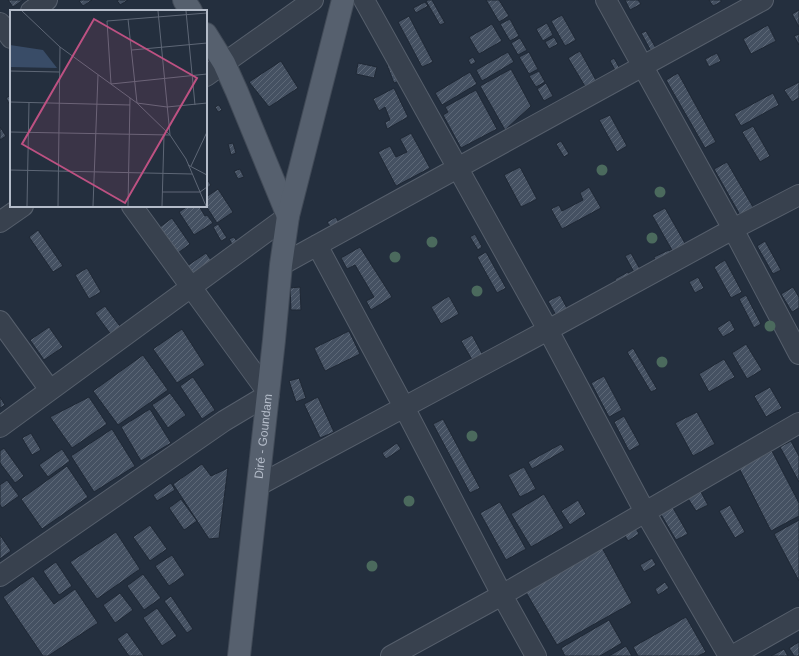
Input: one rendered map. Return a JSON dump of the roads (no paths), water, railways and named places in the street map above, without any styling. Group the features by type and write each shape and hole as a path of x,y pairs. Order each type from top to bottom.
{"main road":[{"path":"184,0 190,10"},
{"name":"Diré - Goundam","path":"240,656 281,265 288,216 343,0"},
{"path":"207,36 224,63 288,216"}],"street":[{"path":"32,10 47,0"},
{"path":"207,75 314,0"},
{"path":"606,0 733,229 799,354"},
{"path":"281,265 763,0"},
{"path":"367,1 457,168 548,330 645,512 730,656 799,618"},
{"path":"258,485 733,229 799,195"},
{"path":"0,222 22,207"},
{"path":"0,576 224,421 268,394 133,207"},
{"path":"0,427 288,216"},
{"path":"317,245 404,407 502,595 536,656"},
{"path":"0,321 50,390"},
{"path":"391,656 502,595 799,423"}]}
